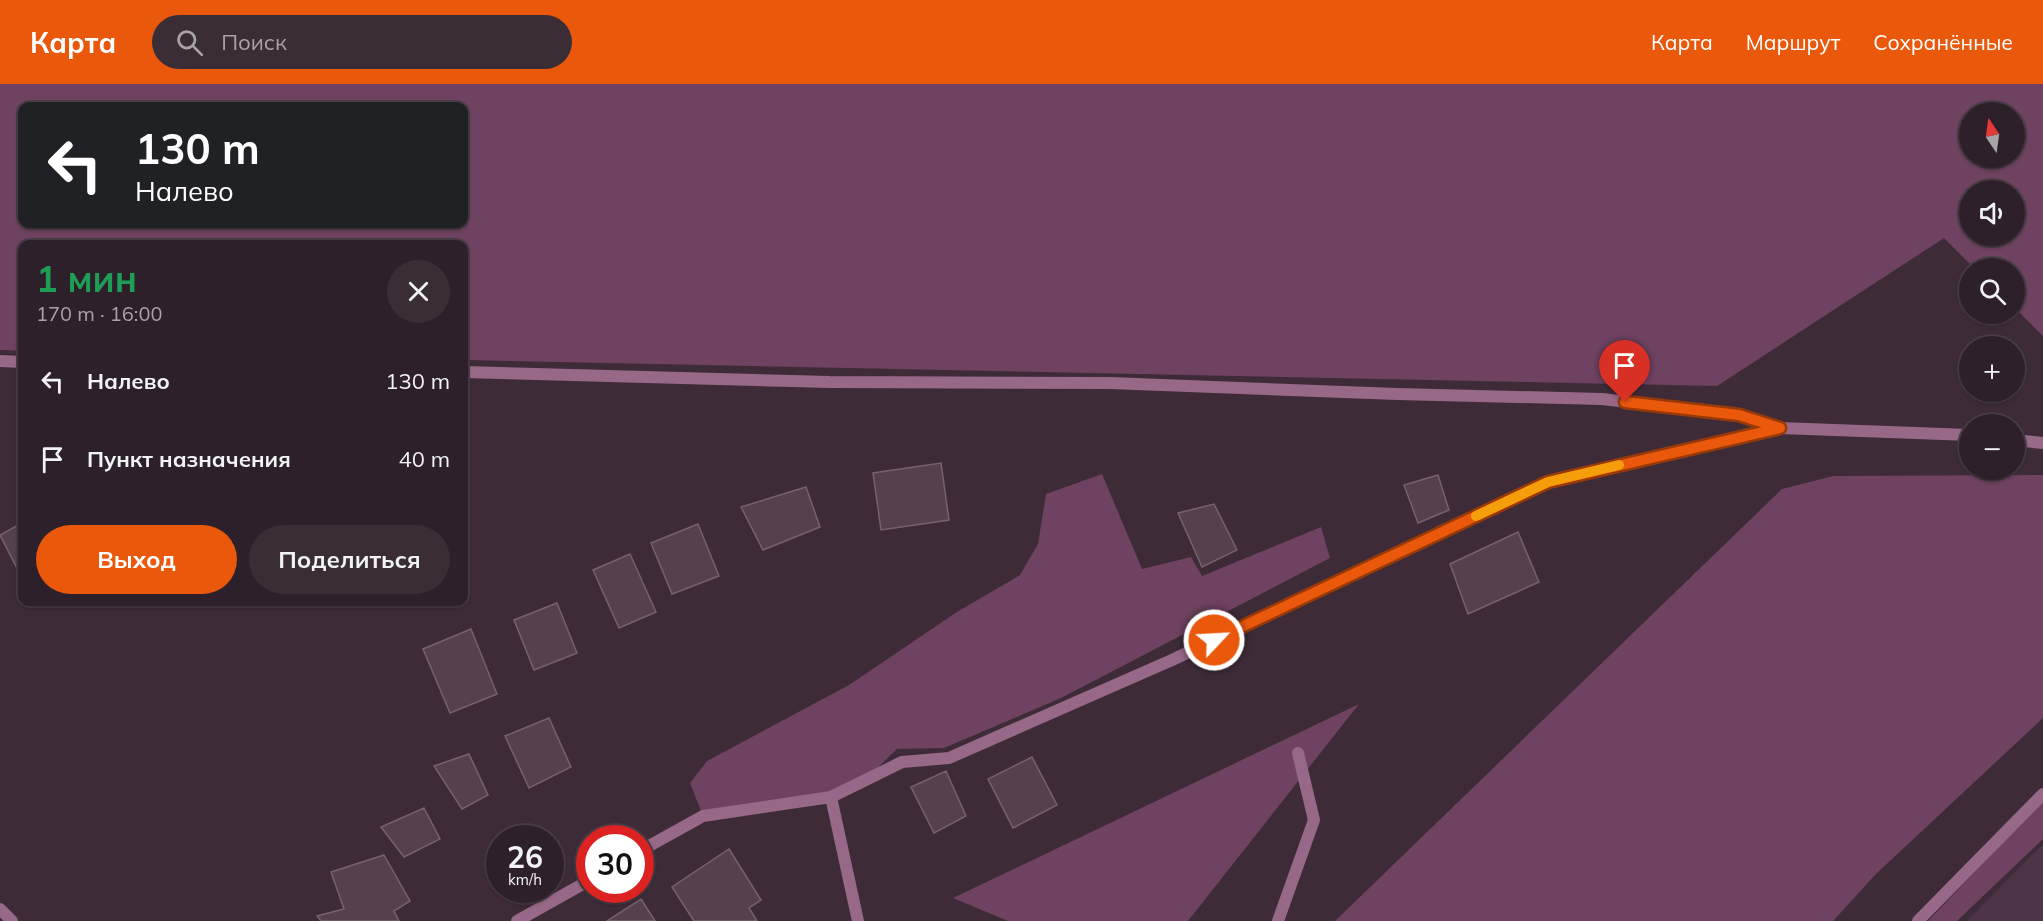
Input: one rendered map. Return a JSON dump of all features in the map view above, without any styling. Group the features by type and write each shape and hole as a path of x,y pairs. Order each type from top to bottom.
{"street":[{"path":"0,361 18,362"},
{"path":"468,372 831,381 1110,383 1602,399 1739,415 1780,428"},
{"path":"654,843 703,816 831,797 902,762 949,758 1172,660 1548,482 1780,428 1959,435"},
{"path":"2025,441 2043,443"},
{"path":"1278,921 1314,820 1298,753"},
{"path":"1918,921 2043,794"},
{"path":"831,797 858,921"},
{"path":"517,921 576,888"},
{"path":"0,909 12,921"}],"shaded area":[{"path":"0,84 2043,84 2043,336 2025,318 2025,258 1964,258 1944,238 1717,386 468,360 468,240 18,240 18,351 0,350"},
{"path":"1102,474 1142,569 1191,557 1202,576 1321,527 1330,558 1061,698 944,748 897,749 851,794 703,816 690,783 707,761 849,685 957,612 1020,575 1038,544 1046,494"},
{"path":"1959,475 1959,480 2025,480 2025,475 2043,475 2043,718 1876,874 1833,921 1335,921 1782,489 1833,476"},
{"path":"1359,704 1188,921 1008,921 953,898"},
{"path":"2043,801 2043,839 1957,921 1928,921"},
{"path":"2043,844 2043,921 1967,921"}],"building":[{"path":"941,463 949,520 881,530 873,473"},
{"path":"1438,475 1449,510 1418,523 1404,485"},
{"path":"806,487 820,527 763,550 741,507"},
{"path":"1214,504 1237,550 1202,567 1178,513"},
{"path":"698,524 719,576 672,594 651,543"},
{"path":"18,525 18,570 0,535"},
{"path":"1518,532 1539,582 1468,614 1450,564"},
{"path":"630,554 656,612 619,628 593,570"},
{"path":"557,603 577,653 534,670 514,620"},
{"path":"471,629 497,694 450,713 423,649"},
{"path":"549,718 571,767 529,788 505,736"},
{"path":"469,754 488,795 462,809 434,766"},
{"path":"1032,757 1057,805 1013,828 988,779"},
{"path":"946,771 966,816 934,833 911,787"},
{"path":"424,808 440,839 404,857 381,827"},
{"path":"729,849 761,900 749,908 757,921 694,921 672,887"},
{"path":"384,855 410,901 394,911 399,921 321,921 317,916 344,909 331,872"},
{"path":"635,903 644,903 655,921 607,921"}],"slow traffic":[{"path":"1476,516 1548,482 1619,465"}],"route":[{"path":"1214,640 1548,482 1780,428 1739,415 1625,402"}]}
